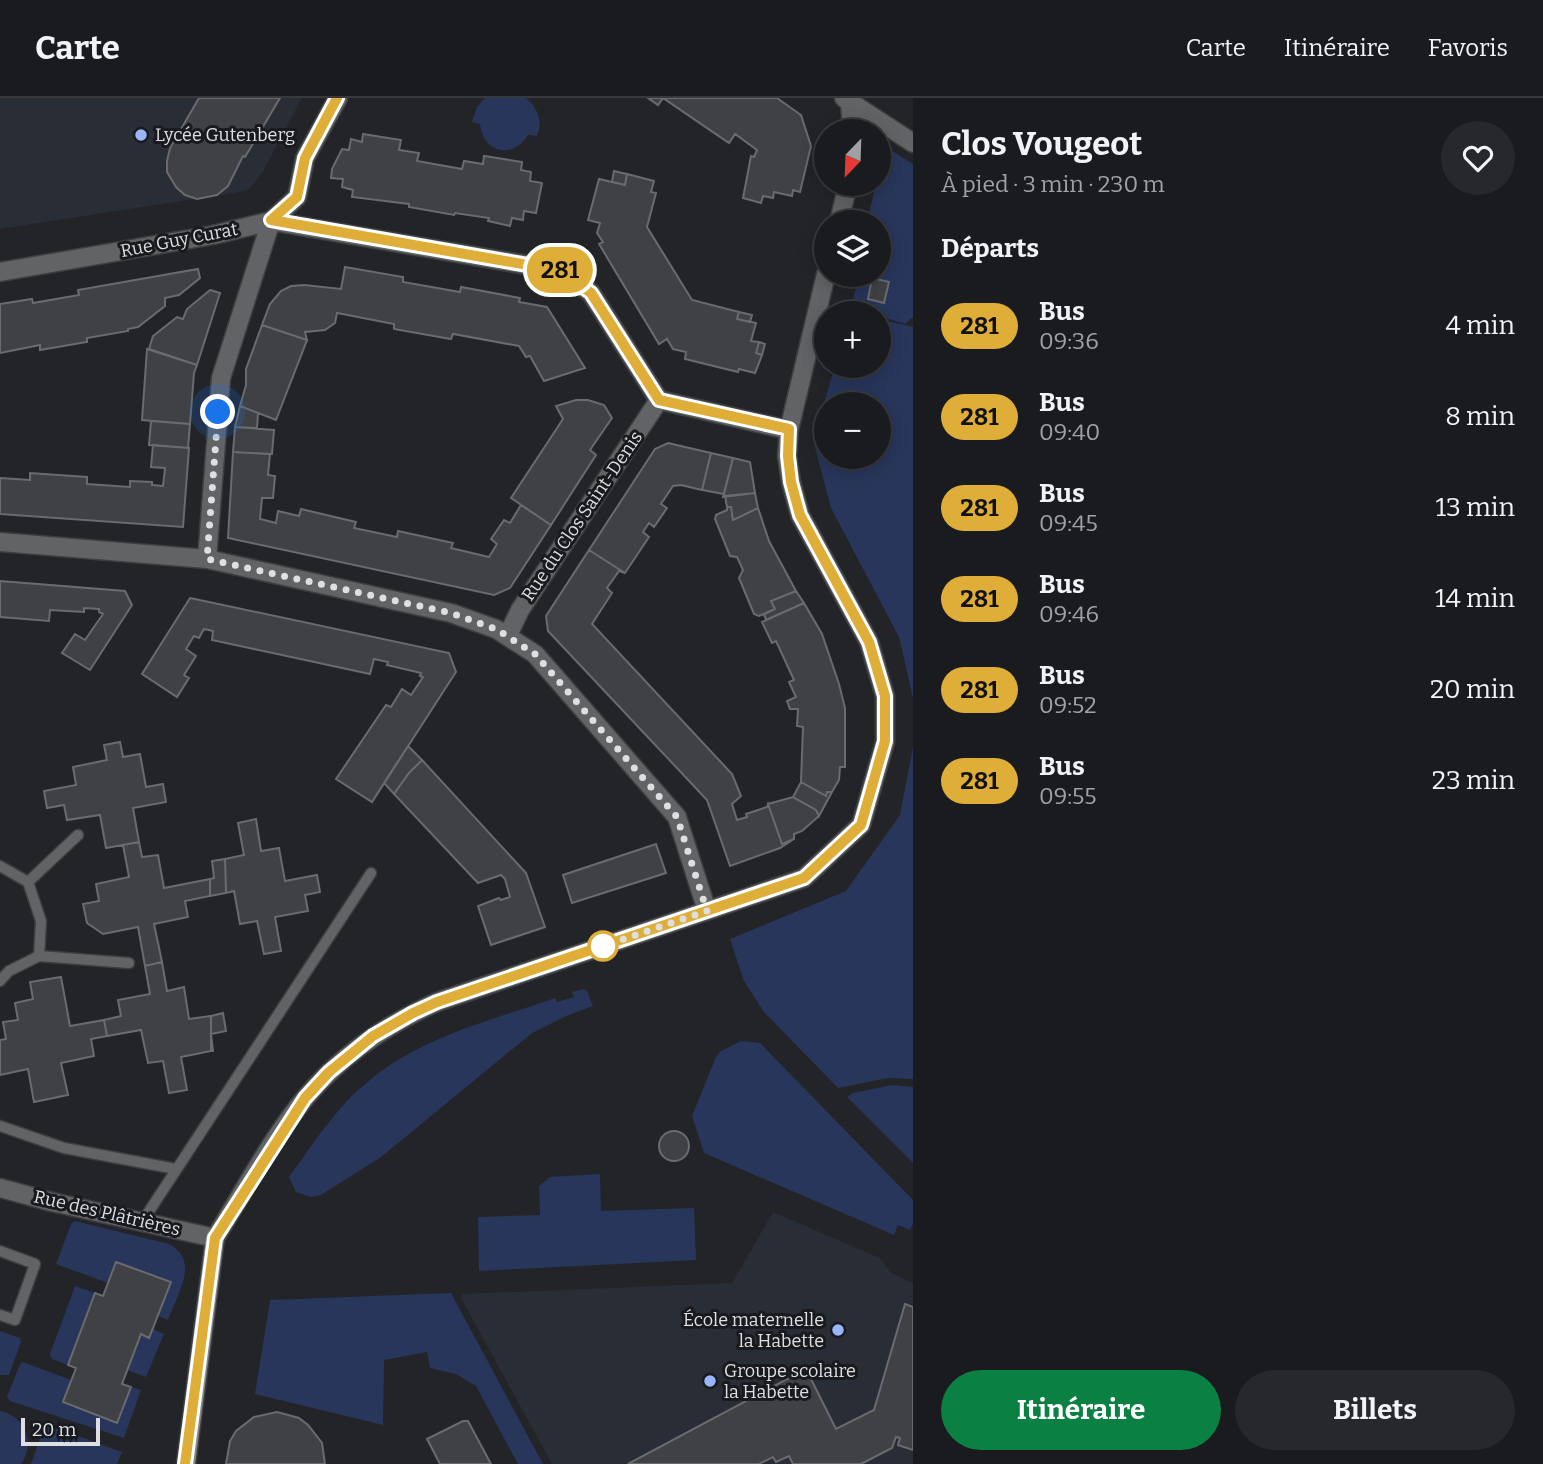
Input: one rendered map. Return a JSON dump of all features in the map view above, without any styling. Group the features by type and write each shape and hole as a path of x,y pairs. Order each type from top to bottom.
{"street":[{"path":"207,559 221,378 271,220 297,197 305,158 338,98"},
{"path":"849,99 851,119"},
{"path":"849,99 913,143"},
{"name":"Rue Guy Curat","path":"0,272 213,235 271,220 562,271 591,293 659,400"},
{"path":"186,1464 215,1238 305,1098 329,1072 373,1036 437,1002 804,878 861,825 885,741 885,696 869,642 800,515 791,482 788,456 789,429 823,287"},
{"path":"659,400 789,429"},
{"name":"Rue du Clos Saint-Denis","path":"508,635 520,610 659,400"},
{"path":"0,542 207,559 451,613 508,635 535,654 677,817 707,911"},
{"name":"Rue des Plâtrières","path":"0,1188 215,1238"}],"lane":[{"path":"28,882 78,835"},
{"path":"0,866 28,882 41,922 39,956"},
{"path":"142,1222 371,873"},
{"path":"0,981 9,971 39,956 130,963"},
{"path":"0,1126 64,1148 176,1169"},
{"path":"0,1251 35,1264 15,1320 0,1315"}],"shaded area":[{"name":"Lycée Gutenberg","path":"0,98 302,98 262,173 250,188 240,192 0,229"},
{"path":"485,98 526,98 538,115 540,125 537,136 528,135 515,148 507,150 493,147 482,134 480,124 472,122 477,107"},
{"path":"891,152 913,164 913,317 905,324 891,320 891,301 853,301 856,287 891,287 891,210 870,210 873,196 891,196"},
{"path":"891,322 913,327 913,698 899,637 831,508 821,469 891,469 891,392 827,392 831,378 891,378"},
{"path":"913,747 913,1079 888,1078 838,1088 764,1012 744,981 730,939 846,891 900,815"},
{"path":"584,989 593,1006 532,1033 381,1157 321,1195 311,1197 296,1192 289,1177 315,1141 353,1095 385,1069 455,1032 555,998 557,1002 574,997 572,992"},
{"path":"741,1041 760,1043 913,1200 913,1224 910,1230 898,1225 894,1235 704,1153 692,1116 716,1057 721,1051"},
{"path":"892,1085 913,1087 913,1163 847,1097 853,1093"},
{"path":"600,1174 601,1211 694,1208 696,1260 479,1271 478,1217 540,1215 539,1186 550,1177"},
{"name":"Groupe scolaire la Habette","path":"773,1212 880,1258 890,1272 913,1283 913,1464 552,1464 461,1298 463,1294 732,1283"},
{"path":"75,1221 169,1244 179,1251 184,1259 184,1279 168,1320 158,1316 170,1282 116,1262 108,1283 56,1264 71,1224"},
{"path":"75,1286 95,1293 68,1365 52,1359 50,1354"},
{"path":"451,1293 543,1464 518,1464 476,1386 456,1374 430,1368 427,1352 384,1360 383,1425 255,1394 270,1300"},
{"path":"153,1329 164,1334 146,1377 127,1370 141,1334 149,1338"},
{"path":"0,1331 20,1338 21,1342 9,1375 0,1375"},
{"path":"23,1362 71,1380 63,1403 117,1423 131,1387 141,1390 124,1438 10,1401 7,1397"},
{"path":"0,1411 16,1418 26,1432 28,1448 21,1464 0,1464"},
{"path":"45,1424 122,1452 117,1464 31,1464"}],"building":[{"path":"199,98 280,98 245,157 243,156 228,186 217,195 197,199 185,195 176,187 167,172 167,161 170,148"},
{"path":"648,98 663,98 658,105"},
{"path":"663,98 777,98 801,115 811,146 800,192 793,190 792,196 774,192 773,198 763,196 761,203 743,198 751,156 754,157 757,150 735,134 729,143"},
{"path":"363,134 401,140 399,150 419,153 417,161 462,169 464,161 483,164 484,156 522,162 521,170 531,172 530,181 542,183 536,213 524,211 523,220 512,218 510,226 488,221 489,218 454,215 409,207 409,204 352,197 353,190 342,187 343,179 331,178 332,169 342,149 349,150 351,139 362,142"},
{"path":"614,171 627,174 625,185 612,182"},
{"path":"627,174 654,181 651,192 656,193 647,227 692,300 739,312 737,319 756,323 751,341 759,342 756,353 762,355 755,373 739,369 738,372 685,359 686,352 673,349 667,339 659,344 599,244 603,242 597,233 600,223 588,220 599,179 625,185"},
{"path":"345,267 403,277 403,282 460,292 461,287 520,298 519,302 547,307 585,368 544,381 530,356 526,357 519,346 453,334 451,339 394,329 394,324 337,313 335,323 325,330 305,332 307,340 262,325 270,304 281,291 291,286 304,285 341,289"},
{"path":"198,269 200,278 179,295 165,298 165,306 138,327 87,338 87,342 40,350 40,345 0,353 0,304 32,299 33,303 79,295 78,290"},
{"path":"870,287 888,287 884,301 868,299"},
{"path":"210,290 220,293 197,365 149,349 153,336 177,317 183,319 187,309"},
{"path":"739,312 752,315 750,322 737,319"},
{"path":"262,325 307,340 276,420 240,406 246,385 246,369"},
{"path":"759,342 765,344 762,355 756,353"},
{"path":"147,349 197,365 190,424 142,420"},
{"path":"576,400 588,400 604,405 612,418 590,450 596,455 551,525 511,498 563,419 556,406"},
{"path":"240,406 258,413 257,428 235,427"},
{"path":"151,421 190,424 188,448 149,445"},
{"path":"235,427 274,430 272,454 233,452"},
{"path":"668,443 711,453 702,490 673,486 661,504 667,508 654,527 649,523 643,532 649,537 625,573 589,550 655,449"},
{"path":"153,445 189,448 183,527 0,514 0,478 30,480 30,473 87,477 87,484 130,487 130,481 152,482 152,485 163,486 165,468 151,467"},
{"path":"233,452 270,454 268,475 275,476 273,498 262,498 260,519 276,523 278,511 299,516 301,509 356,522 354,528 397,537 398,531 453,543 451,548 489,557 497,544 491,539 504,520 510,523 521,505 551,525 510,588 494,595 228,538"},
{"path":"711,453 733,458 724,494 702,490"},
{"path":"733,458 750,462 755,493 723,497"},
{"path":"755,493 758,508 733,520 731,507 727,507 725,496"},
{"path":"727,507 731,507 733,520 758,508 769,541 796,591 771,601 775,609 759,616 754,614 739,578 743,570 737,557 730,556 715,519 716,515 727,510"},
{"path":"589,550 625,573 619,571 607,588 612,593 592,624 732,774 741,796 732,804 737,820 767,807 768,804 782,844 794,839 780,848 730,866 707,800 548,631 546,616"},
{"path":"0,581 125,591 132,605 90,670 62,653 75,634 85,640 103,614 99,609 84,608 84,612 50,610 49,621 0,617"},
{"path":"796,591 804,603 766,620 764,614 775,609 771,601"},
{"path":"190,598 449,653 456,672 372,802 336,779 386,705 391,707 402,689 411,695 423,677 420,676 421,673 374,659 370,674 212,640 213,631 204,629 199,638 194,636 186,649 196,656 184,675 189,678 177,697 142,674"},
{"path":"804,603 822,634 845,708 845,767 840,767 839,780 832,792 827,792 826,796 801,782 803,727 797,726 798,709 790,709 787,701 796,697 789,682 794,680 776,641 772,643 762,622"},
{"path":"120,742 123,757 140,754 146,787 163,784 166,802 133,808 139,842 106,848 100,815 67,820 64,805 47,808 44,791 76,785 73,767 107,760 104,745"},
{"path":"408,746 422,760 394,794 384,783"},
{"path":"422,760 526,873 545,927 491,945 478,906 510,897 505,879 501,875 478,883 394,794"},
{"path":"801,782 826,796 827,792 832,792 819,816 816,810 793,797"},
{"path":"793,797 816,810 819,816 802,831 794,834 794,839 782,844 768,804"},
{"path":"256,819 261,851 279,848 285,881 317,875 320,892 305,895 308,911 275,917 281,951 264,954 257,921 240,924 234,891 226,893 225,859 244,855 238,823"},
{"path":"139,842 142,857 158,855 164,888 210,879 210,896 185,901 188,917 154,924 162,962 145,966 138,927 103,934 87,923 83,904 99,901 96,884 129,877 123,845"},
{"path":"656,844 666,873 572,903 563,875"},
{"path":"225,859 226,893 210,896 210,879 214,878 212,861"},
{"path":"162,962 167,991 184,987 189,1019 211,1016 211,1051 181,1057 187,1090 169,1093 163,1061 148,1063 141,1030 107,1036 104,1020 121,1016 118,1000 150,994 145,966"},
{"path":"61,977 70,1026 104,1020 107,1036 91,1039 94,1056 61,1063 68,1095 34,1102 28,1069 0,1075 0,1040 6,1039 3,1022 18,1020 15,1003 33,999 30,982"},
{"path":"223,1013 226,1031 211,1034 211,1016"},
{"path":"674,1131 684,1136 689,1146 684,1156 674,1161 664,1156 659,1146 664,1136"},
{"path":"116,1262 171,1282 149,1338 141,1334 122,1384 131,1387 117,1423 63,1402 76,1368 68,1365 95,1293 103,1296"},
{"path":"905,1304 913,1307 913,1450 898,1445 900,1438 896,1437 892,1448 861,1464 793,1464 789,1456 776,1462 773,1457 759,1464 628,1464 806,1369 836,1429 874,1410"},
{"path":"277,1412 299,1418 308,1425 322,1443 325,1464 226,1464 230,1441 236,1431 254,1417"},
{"path":"468,1421 491,1464 440,1464 427,1439"}],"bus line":[{"name":"281","path":"185,1464 215,1238 282,1130 305,1098 329,1072 373,1036 437,1002 804,878 861,825 885,741 885,696 869,642 800,515 791,482 789,429 659,400 591,293 562,271 271,220 297,197 305,158 337,98"}],"place":[{"name":"Lycée Gutenberg","path":"141,135"},
{"name":"École maternelle la Habette","path":"838,1330"},
{"name":"Groupe scolaire la Habette","path":"710,1381"}],"route":[{"path":"218,412 207,559 451,613 508,635 535,654 677,817 707,911 603,946"}]}
